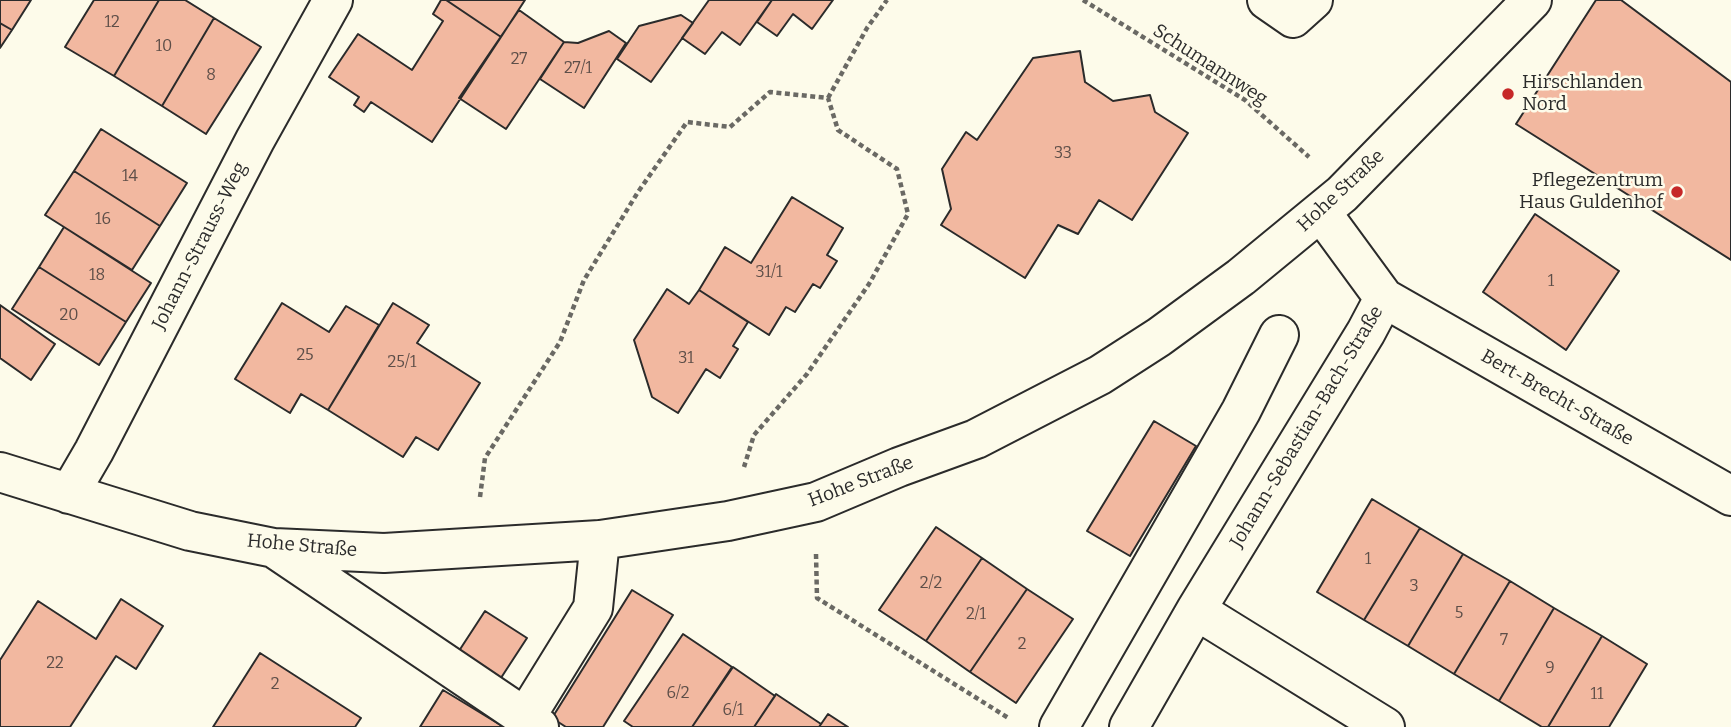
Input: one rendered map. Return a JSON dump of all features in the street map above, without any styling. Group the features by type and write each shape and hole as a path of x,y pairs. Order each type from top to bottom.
{"street":[{"name":"Johann-Strauss-Weg","path":"69,494 255,141 333,0"},
{"path":"1267,0 1293,18 1313,0"},
{"name":"Hohe Straße","path":"0,472 190,531 274,548 384,553 600,541 728,521 816,502 899,467 976,439 1100,375 1159,337 1230,285 1332,203 1532,0"},
{"name":"Johann-Sebastian-Bach-Straße","path":"1129,727 1196,610 1366,332 1384,298 1332,203"},
{"name":"Bert-Brecht-Straße","path":"1384,298 1731,496"},
{"path":"1059,727 1241,411 1279,335"},
{"path":"274,548 532,722 593,608 600,541"},
{"path":"1196,610 1385,727"}],"path":[{"path":"728,521 754,435 807,374 869,284 908,214 897,169 838,130 828,98 867,28 887,0"},
{"name":"Schumannweg","path":"1083,0 1245,100 1301,148 1332,203"},
{"path":"474,548 485,458 560,342 584,280 638,192 687,122 730,127 770,92 828,98"},
{"path":"816,502 817,598 1011,720"}],"building":[{"path":"0,0 31,0 12,30 0,23"},
{"path":"94,0 159,0 114,76 65,47"},
{"path":"159,0 185,0 214,18 162,106 114,76"},
{"path":"441,0 446,0 501,37 432,142 371,102 364,112 354,105 359,97 329,77 358,34 412,70 443,21 433,14"},
{"path":"446,0 525,0 501,37"},
{"path":"709,0 772,0 740,45 722,32 705,54 682,38"},
{"path":"772,0 833,0 812,29 793,14 777,36 757,22"},
{"name":"Pflegezentrum Haus Guldenhof","path":"1596,0 1621,0 1731,82 1731,260 1516,124"},
{"path":"519,10 564,42 506,129 459,98"},
{"path":"681,15 693,23 651,82 617,59 639,26"},
{"path":"214,18 261,47 206,134 162,106"},
{"path":"0,23 12,30 0,48"},
{"path":"609,31 626,43 584,108 540,79 564,42 578,43"},
{"path":"1080,51 1085,82 1113,101 1150,95 1155,112 1188,133 1132,220 1099,200 1078,234 1058,225 1025,278 941,225 951,209 942,169 966,132 977,140 1033,58"},
{"path":"101,129 187,183 160,226 74,171"},
{"path":"74,171 160,226 132,270 45,215"},
{"path":"792,197 843,228 827,255 837,261 820,288 813,284 795,312 786,307 769,335 699,290 725,247 751,263"},
{"path":"1535,214 1619,271 1566,350 1483,292"},
{"path":"64,227 151,283 126,322 39,267"},
{"path":"39,267 126,322 99,365 12,309"},
{"path":"667,289 689,304 699,290 748,322 733,346 738,349 720,378 706,369 678,413 652,397 634,340"},
{"path":"282,303 329,332 346,306 379,325 328,410 301,394 290,413 235,379"},
{"path":"393,303 429,325 417,343 480,383 438,450 416,437 403,457 328,410"},
{"path":"0,305 55,344 31,380 0,358"},
{"path":"1154,421 1196,446 1130,556 1087,531"},
{"path":"1372,499 1420,528 1364,620 1317,592"},
{"path":"936,527 982,558 926,641 879,610"},
{"path":"1420,528 1463,554 1408,646 1364,620"},
{"path":"1463,554 1510,581 1454,674 1408,646"},
{"path":"982,558 1027,589 970,672 926,641"},
{"path":"1510,581 1554,608 1499,701 1454,674"},
{"path":"1027,589 1073,619 1016,703 970,672"},
{"path":"632,590 673,615 603,727 566,727 552,718"},
{"path":"121,599 163,626 136,669 116,656 70,727 0,727 0,660 38,601 96,639"},
{"path":"1554,608 1602,636 1548,727 1542,727 1499,701"},
{"path":"485,611 527,638 497,684 455,657"},
{"path":"683,634 732,667 692,727 633,727 624,721"},
{"path":"1602,636 1647,664 1609,727 1548,727"},
{"path":"260,653 361,718 355,727 213,727"},
{"path":"733,667 775,696 754,727 692,727"},
{"path":"443,690 504,727 420,727"},
{"path":"776,694 821,724 819,727 754,727"},
{"path":"828,714 848,727 819,727"}],"place":[{"name":"Hirschlanden Nord","path":"1508,94"},
{"name":"Pflegezentrum Haus Guldenhof","path":"1677,192"}]}
